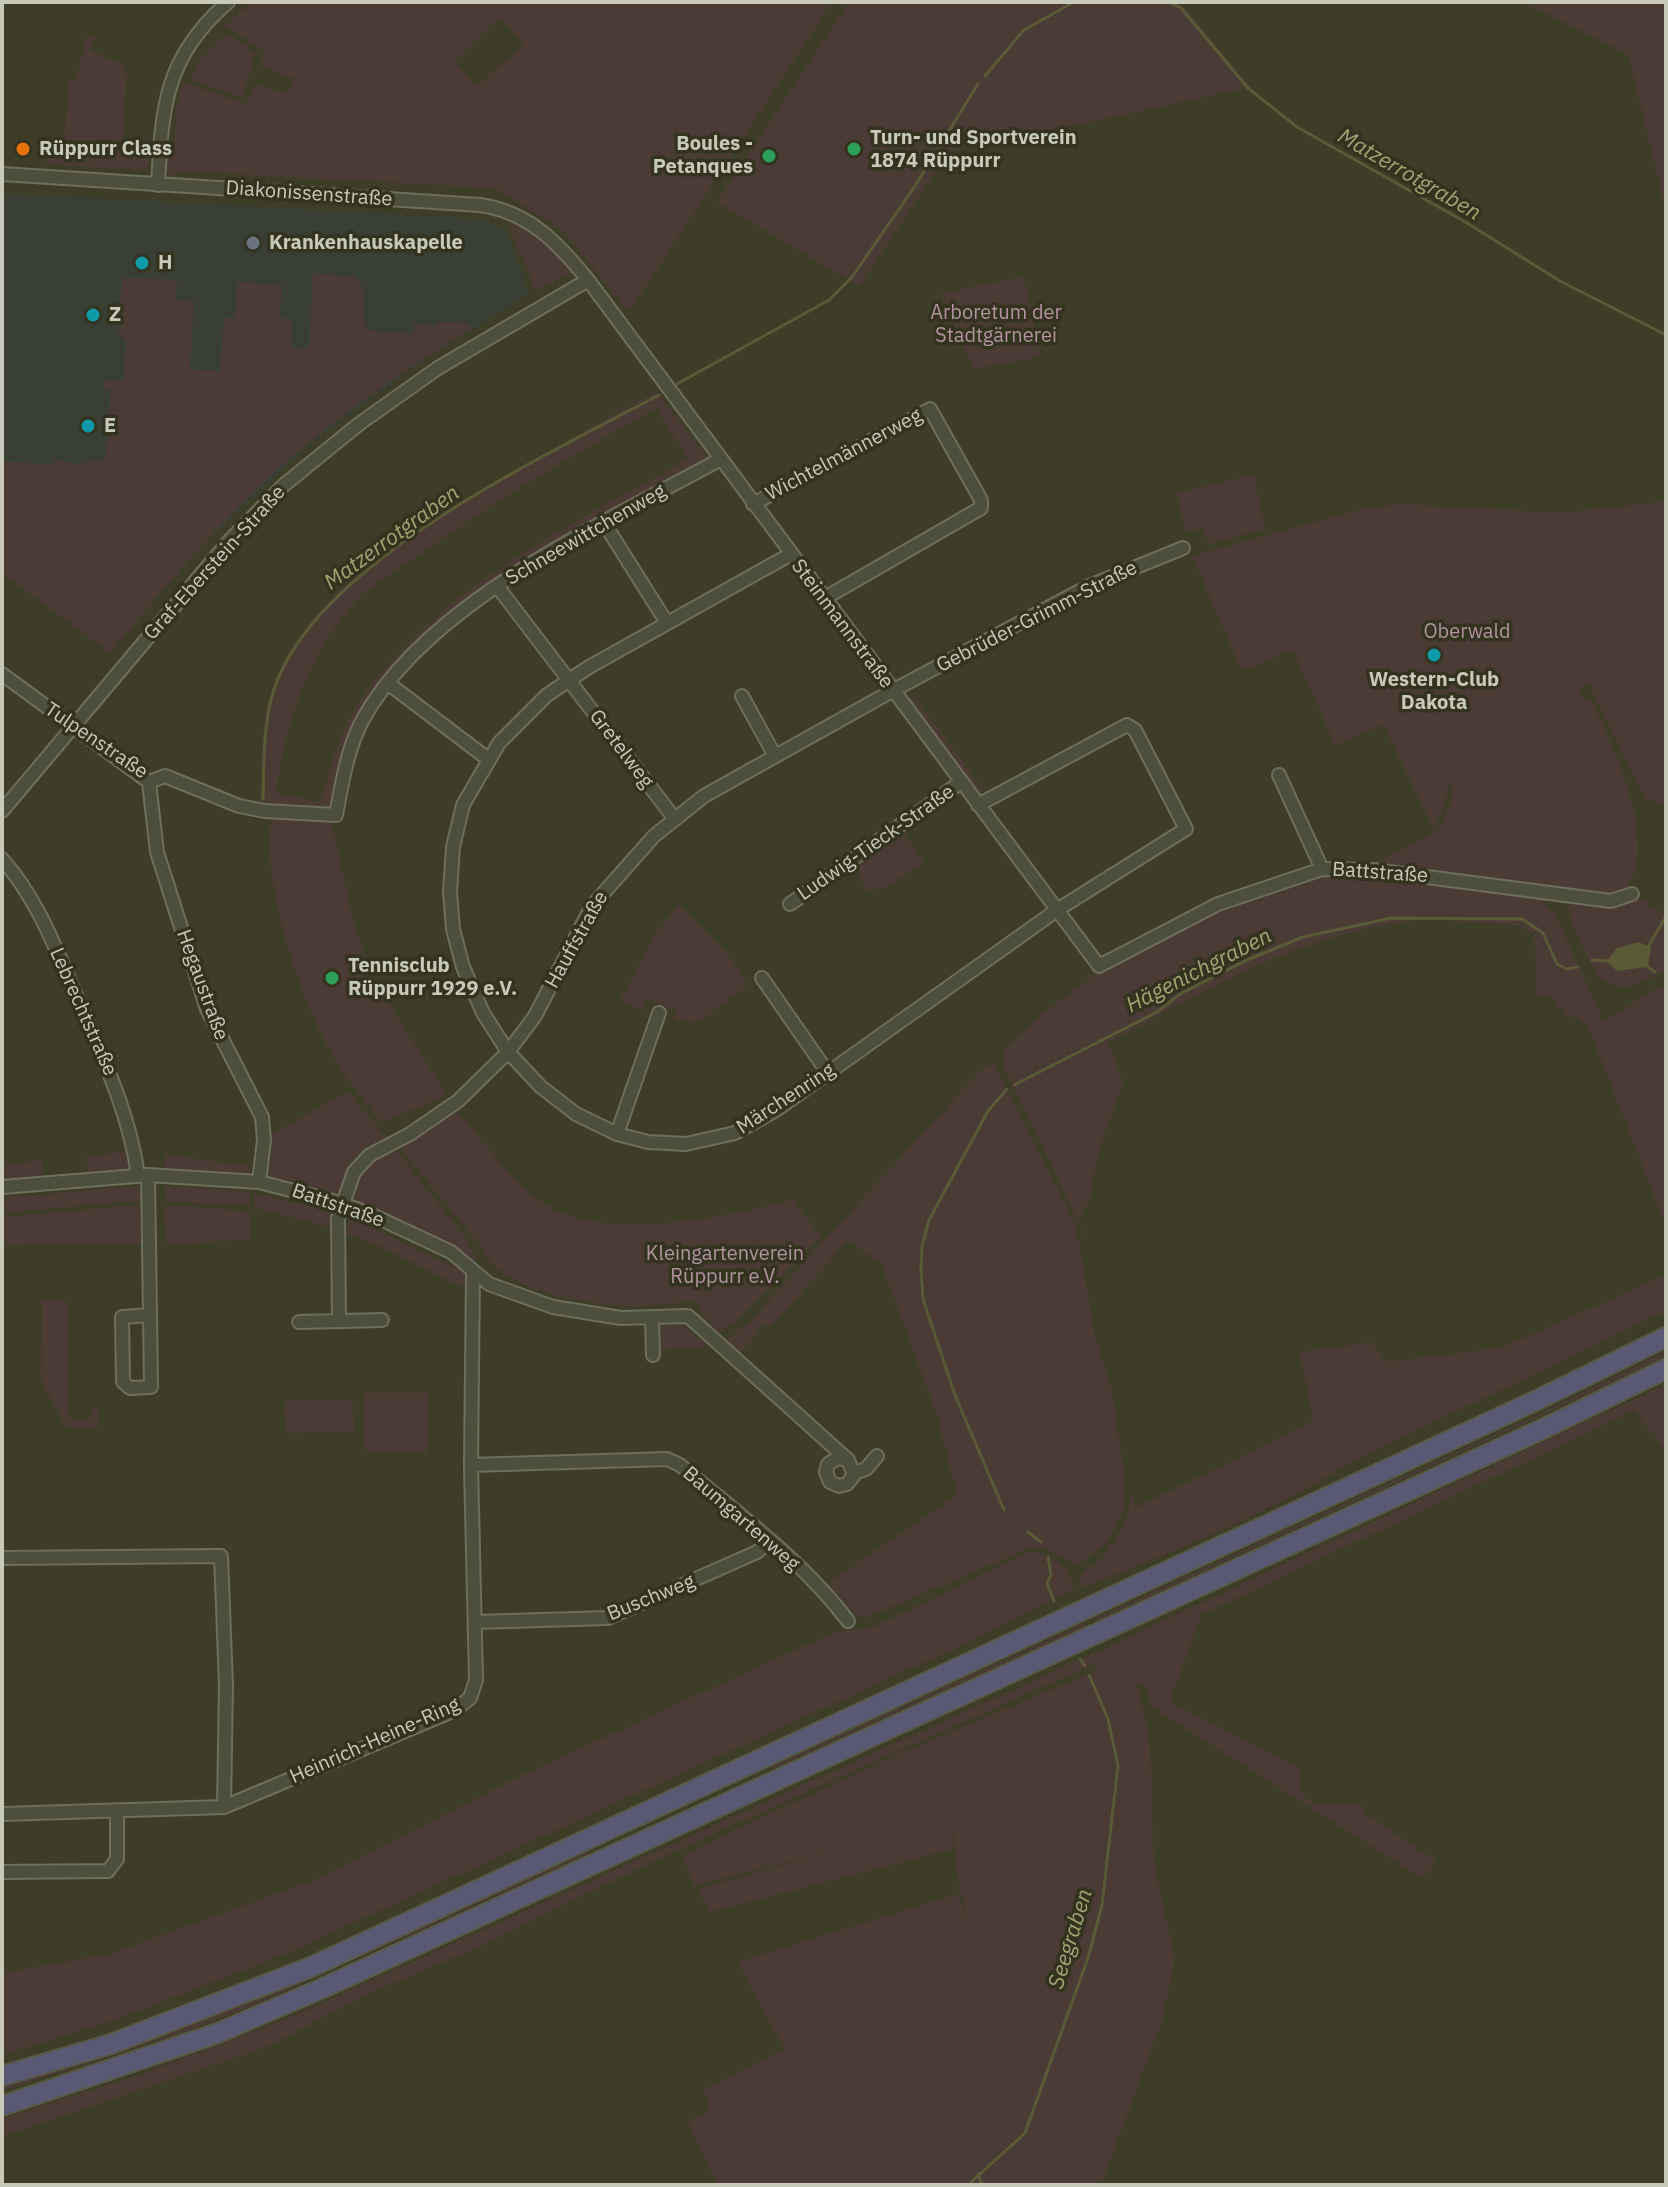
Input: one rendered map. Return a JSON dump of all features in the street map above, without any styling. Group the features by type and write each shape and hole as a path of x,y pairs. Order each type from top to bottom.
{"highway":[{"path":"3,2076 111,2044 311,1967 1666,1337"},
{"path":"2,2106 218,2033 323,1988 1111,1624 1547,1427 1666,1369"}],"street":[{"path":"158,185 162,111 172,76 195,35 228,2"},
{"name":"Diakonissenstraße","path":"2,174 492,207 508,211 545,233 588,280"},
{"name":"Steinmannstraße","path":"588,280 719,460 1099,966"},
{"name":"Graf-Eberstein-Straße","path":"2,811 231,539 284,485 359,424 438,368 588,280"},
{"name":"Wichtelmännerweg","path":"753,504 930,409 981,500 981,508 825,598"},
{"name":"Schneewittchenweg","path":"336,815 350,749 362,721 389,684 431,639 497,586 719,460"},
{"path":"604,523 667,623"},
{"name":"Gebrüder-Grimm-Straße","path":"892,691 1087,587 1183,548"},
{"name":"Märchenring","path":"791,554 568,680 524,715 488,759 458,819 451,872 451,910 457,948 469,984 508,1052 553,1098 587,1121 617,1134 672,1144 725,1137 750,1126 1057,910 1186,829 1184,819 1135,730 1127,725 978,805"},
{"name":"Gretelweg","path":"497,586 674,818"},
{"name":"Tulpenstraße","path":"2,674 149,782 165,776 239,806 265,811 336,815"},
{"path":"389,684 488,759"},
{"name":"Hauffstraße","path":"341,1203 360,1164 458,1101 508,1052 535,1016 592,906 621,870 674,818 704,796 892,691"},
{"path":"742,696 775,756"},
{"path":"1279,775 1322,869"},
{"name":"Hegaustraße","path":"149,782 157,852 207,1009 262,1117 264,1140 259,1182"},
{"name":"Ludwig-Tieck-Straße","path":"790,904 961,782"},
{"name":"Lebrechtstraße","path":"2,859 39,913 112,1079 143,1175 150,1315 151,1387 130,1388 123,1382 122,1317 150,1315"},
{"name":"Battstraße","path":"1099,966 1218,904 1322,869 1373,870 1611,901 1632,894"},
{"path":"762,978 828,1073"},
{"path":"617,1134 659,1013"},
{"name":"Battstraße","path":"2,1187 143,1175 259,1182 341,1203 451,1252 473,1273 510,1293 553,1307 600,1316 652,1319 677,1314 688,1316 848,1460"},
{"path":"339,1321 337,1232 341,1203"},
{"name":"Heinrich-Heine-Ring","path":"2,1814 224,1807 464,1705 474,1691 476,1680 471,1465 473,1273"},
{"path":"652,1319 653,1355"},
{"path":"299,1322 382,1320"},
{"path":"854,1473 848,1460 838,1458 826,1468 827,1479 835,1486 843,1486 850,1482 854,1473 866,1469 877,1456"},
{"name":"Baumgartenweg","path":"471,1465 667,1459 680,1465 769,1541 830,1597 848,1621"},
{"name":"Buschweg","path":"476,1622 608,1618 757,1552 769,1541"},
{"path":"2,1558 221,1556 226,1685 224,1807"},
{"path":"2,1872 108,1871 117,1859 117,1812"}],"shaded area":[{"path":"2,193 482,219 506,230 529,294 431,355 311,443 203,544 110,653 2,572"},
{"path":"1638,942 1651,947 1648,967 1617,971 1607,961 1617,948"}],"green space":[{"path":"253,2 832,2 629,312 563,231 495,188 176,171 172,177 166,172 165,148 174,148 177,104 183,82 246,104 256,85 288,93 294,79 261,67 264,52 225,25","holes":["500,18 524,43 477,87 454,62"]},
{"name":"Turn- und Sportverein 1874 Rüppurr","path":"849,2 1180,2 1251,87 989,144 973,140 947,155 859,286 717,202"},
{"path":"1523,2 1666,2 1666,211 1628,54"},
{"path":"227,33 256,53 242,98 191,80 200,58"},
{"path":"86,35 94,37 91,50 127,67 123,151 142,153 144,137 150,138 148,166 143,170 46,164 46,147 64,148 68,80 76,81"},
{"path":"512,223 545,240 570,272 536,291 510,229"},
{"path":"313,273 357,277 364,292 365,330 413,334 414,324 435,325 436,322 469,323 472,328 363,401 285,463 202,546 110,653 2,573 2,461 53,465 54,459 77,464 106,458 111,389 103,388 104,379 123,381 126,343 118,332 122,277 177,280 176,300 194,301 190,369 220,371 224,318 235,318 237,282 282,285 280,316 292,320 291,345 302,350 302,347 309,347"},
{"name":"Arboretum der Stadtgärnerei","path":"1024,278 1041,357 974,369 940,294"},
{"path":"657,392 707,458 526,558 479,592 396,670 392,668 348,736 352,738 332,811 260,806 267,704 290,651 317,614 350,581 427,523","holes":["656,408 688,459 515,558 435,618 399,653 356,707 346,725 318,802 276,793 285,744 309,672 334,628 366,592 508,496"]},
{"path":"1253,475 1266,529 1208,544 1203,528 1187,532 1176,493"},
{"name":"Oberwald","path":"1666,501 1666,807 1645,797 1588,682 1576,694 1590,699 1612,744 1632,802 1638,857 1631,880 1617,896 1372,864 1414,844 1438,826 1447,814 1451,781 1441,816 1433,827 1383,725 1335,745 1293,650 1242,671 1192,556 1366,508 1400,504 1563,513"},
{"path":"914,697 983,789 982,792 975,791 911,705 909,700"},
{"name":"Tennisclub Rüppurr 1929 e.V.","path":"272,815 331,820 354,924 372,977 447,1095 382,1123 344,1074 314,1018 288,949 272,877"},
{"path":"904,833 924,862 883,890 880,886 870,893 853,869"},
{"path":"1325,875 1370,875 1537,895 1556,917 1604,1021 1666,983 1666,1226 1591,1034 1579,1018 1565,1016 1552,998 1537,995 1534,934 1517,925 1425,921 1356,931 1283,955 1212,988 1108,1043 1123,1081 1099,1151 1089,1201 1079,1218 1088,1250 1077,1220 1004,1066 1004,1050 1069,993 1152,940 1242,899 1285,884"},
{"path":"1637,896 1666,916 1666,970 1627,986 1616,986 1598,974 1573,927 1569,906 1575,902 1609,907","holes":["1638,942 1650,944 1648,967 1618,971 1611,964 1614,950"]},
{"path":"679,905 725,951 749,985 697,1023 674,1020 677,1012 648,998 642,1011 620,1000 659,928"},
{"path":"993,1063 1076,1226 1095,1335 1112,1391 1125,1477 1125,1506 1108,1540 1079,1566 1045,1548 1030,1548 865,1618 857,1615 828,1583 957,1495 937,1415 882,1265 849,1240 770,1327 765,1324 739,1354 725,1341 749,1322 981,1070"},
{"path":"348,1092 386,1137 385,1143 341,1189 331,1194 271,1178 267,1164 271,1162 273,1133"},
{"name":"Kleingartenverein Rüppurr e.V.","path":"456,1110 521,1185 545,1204 570,1216 632,1225 667,1223 793,1200 821,1237 734,1324 718,1333 693,1301 626,1306 567,1298 525,1285 492,1263 402,1150 401,1145"},
{"path":"395,1149 462,1233 477,1258 475,1263 450,1245 355,1200 355,1183 364,1168"},
{"path":"131,1151 130,1163 124,1170 88,1173 86,1156"},
{"path":"165,1155 250,1166 250,1172 246,1176 165,1170"},
{"path":"42,1160 43,1177 2,1181 2,1165"},
{"path":"140,1186 144,1200 2,1213 2,1198"},
{"path":"165,1186 250,1192 250,1206 166,1201"},
{"path":"254,1193 332,1212 334,1228 255,1208"},
{"path":"139,1205 141,1244 2,1246 2,1217"},
{"path":"165,1205 250,1211 250,1240 166,1244"},
{"path":"350,1218 464,1271 466,1289 373,1243 343,1233"},
{"path":"1666,1275 1666,1311 1355,1460 1223,1529 1084,1587 1080,1583 1083,1573 1099,1560 1117,1536 1132,1491 1135,1508 1313,1421 1300,1352 1371,1342 1387,1362 1501,1348"},
{"path":"42,1299 67,1300 68,1419 91,1419 93,1408 98,1409 98,1427 66,1427 41,1380"},
{"path":"678,1318 689,1322 684,1327 699,1340 705,1335 712,1342 698,1349 663,1350 660,1324 665,1320 666,1326 678,1325"},
{"path":"1666,1351 1666,1357 1661,1360 1097,1621 1096,1618 1537,1415"},
{"path":"1666,1384 1666,1450 1634,1411 1201,1615 1170,1702 1301,1769 1300,1783 1309,1799 1339,1805 1361,1803 1365,1813 1436,1861 1423,1879 1152,1707 1145,1684 1133,1687 1139,1691 1150,1743 1154,1863 1175,1959 1162,2021 1101,2185 717,2185 688,2121 711,2108 702,2090 785,2049 737,1962 958,1894 973,1933 959,1888 952,1819 953,1849 710,1912 696,1889 865,1842 694,1886 684,1862 684,1854 898,1754 1096,1671 1094,1664 677,1850 479,1947 375,1991 267,2047 2,2136 2,2119 148,2072 291,2017 1110,1646"},
{"path":"365,1393 428,1393 428,1452 365,1452"},
{"path":"353,1400 354,1432 286,1433 285,1401"},
{"path":"1029,1552 1058,1562 1075,1588 969,1642 283,1955 115,2020 2,2055 2,1973 110,1954 314,1880 520,1776 837,1631 869,1629"},
{"path":"1085,1623 1086,1626 773,1769 772,1766"},
{"path":"586,1851 589,1854 263,2001 186,2032 2,2091 2,2087 152,2038 299,1981"}],"waterway":[{"name":"Matzerrotgraben","path":"985,76 1024,30 1074,2"},
{"name":"Matzerrotgraben","path":"1168,2 1181,8 1248,88 1297,127 1467,223 1560,281 1666,335"},
{"name":"Matzerrotgraben","path":"677,384 829,300 852,277 915,186 978,84"},
{"name":"Matzerrotgraben","path":"263,799 265,734 272,696 294,648 332,602 381,559 437,519 556,449 659,395"},
{"path":"1649,945 1666,916"},
{"name":"Hägenichgraben","path":"1014,1085 1157,1012 1180,994 1247,960 1303,937 1391,918 1522,919 1543,933 1557,964 1567,969 1578,967"},
{"path":"1592,960 1608,961"},
{"path":"1646,965 1655,972"},
{"name":"Hägenichgraben","path":"1004,1510 955,1395 923,1299 921,1269 922,1246 929,1220 988,1111 1007,1089"},
{"name":"Hägenichgraben","path":"1028,1532 1041,1542"},
{"path":"1048,1557 1051,1575 1047,1583 1054,1601"},
{"path":"1080,1659 1085,1666"},
{"name":"Seegraben","path":"968,2185 1025,2133 1088,1958 1102,1905 1118,1766 1108,1719 1089,1675"},
{"path":"978,2174 982,2185"}],"place":[{"name":"Rüppurr Class","path":"23,149"},
{"name":"Turn- und Sportverein 1874 Rüppurr","path":"854,149"},
{"name":"Boules - Petanques","path":"769,156"},
{"name":"Krankenhauskapelle","path":"253,243"},
{"name":"H","path":"142,263"},
{"name":"Z","path":"93,315"},
{"name":"E","path":"88,426"},
{"name":"Western-Club Dakota","path":"1434,655"},
{"name":"Tennisclub Rüppurr 1929 e.V.","path":"332,978"}]}
